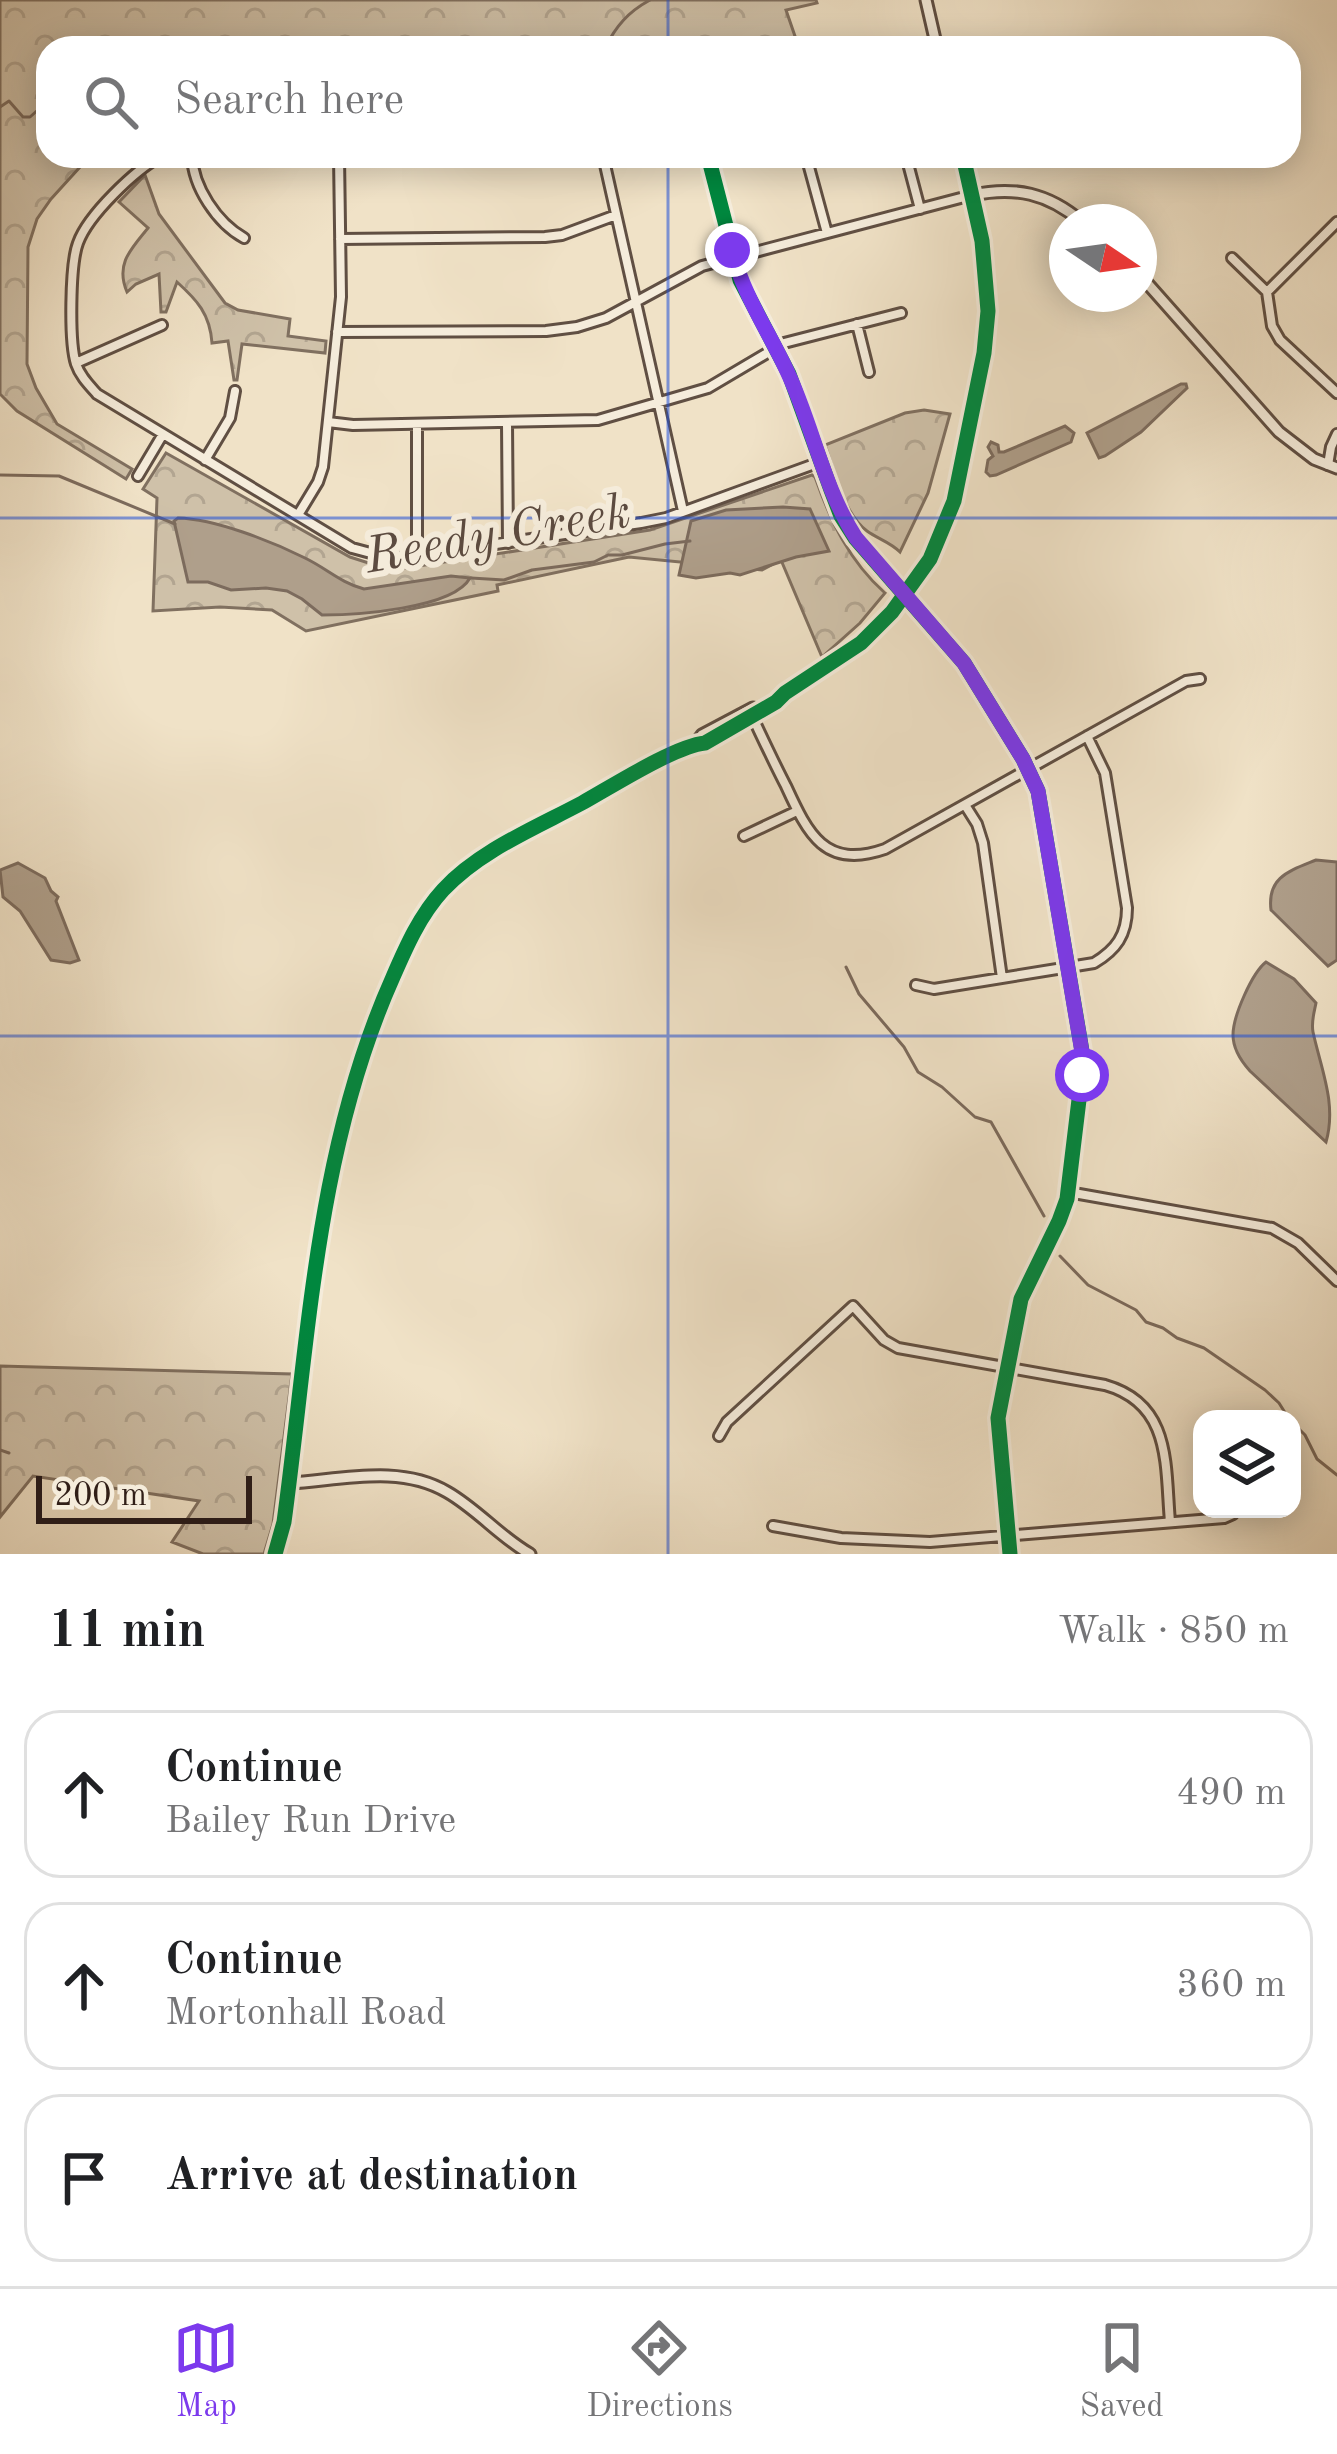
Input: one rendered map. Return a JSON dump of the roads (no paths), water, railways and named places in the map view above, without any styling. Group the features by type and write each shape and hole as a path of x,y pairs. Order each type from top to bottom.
{"street":[{"path":"926,0 934,36"},
{"path":"144,168 129,178 80,238 73,264 76,363 97,394 352,548 392,559 641,523 820,462"},
{"path":"193,168 200,190 231,231 244,238"},
{"path":"298,515 318,482 328,422 341,297 339,168"},
{"path":"606,168 683,511"},
{"path":"712,168 747,296 789,374 848,527 984,691 1028,770 1042,806 1082,1075 1068,1192 1022,1299 997,1425 1010,1554"},
{"path":"809,168 826,233"},
{"path":"909,168 920,209"},
{"path":"275,1554 284,1522 336,1144 374,1023 415,932 436,898 472,865 785,693 861,643 906,595 936,548 955,501 984,353 988,292 966,168"},
{"path":"338,332 546,332 577,327 606,318 702,266 972,195 997,190 1033,193 1058,204"},
{"path":"340,239 545,237 616,215"},
{"path":"1267,292 1337,222"},
{"path":"1232,258 1267,292 1272,326 1280,340 1337,393"},
{"path":"1157,294 1280,432 1314,459 1333,467"},
{"path":"328,422 582,422 708,388 775,347 901,313"},
{"path":"857,324 868,372"},
{"path":"76,363 162,326"},
{"path":"205,460 230,418 236,392"},
{"path":"507,423 508,543"},
{"path":"417,424 417,556"},
{"path":"138,476 163,434"},
{"path":"1333,467 1331,447 1337,434"},
{"path":"1333,467 1337,454"},
{"path":"752,716 815,840 832,851 866,856 1186,681 1200,679"},
{"path":"695,744 705,743 785,693"},
{"path":"916,985 934,989 1094,963 1122,939 1127,921 1105,773 1088,736"},
{"path":"965,805 983,843 1003,978"},
{"path":"744,836 797,811"},
{"path":"1068,1192 1272,1228 1298,1243 1337,1281"},
{"path":"719,1436 728,1422 853,1306 884,1340 898,1348 1105,1385 1140,1402 1163,1443 1170,1522"},
{"path":"289,1483 397,1475 416,1479 449,1493 530,1554"},
{"path":"772,1526 842,1538 930,1542 1224,1518"}],"waterway":[{"path":"612,36 623,20 650,0"},
{"path":"0,107 9,101 23,117 36,112"},
{"name":"Reedy Creek","path":"0,475 59,476 175,524"},
{"name":"Reedy Creek","path":"471,578 504,580 532,570 690,541"},
{"path":"846,967 859,994 904,1047 918,1072 975,1117 991,1122 1044,1216"},
{"path":"1060,1256 1088,1285 1136,1310 1146,1322 1204,1348 1265,1390 1283,1410"},
{"path":"1301,1431 1317,1459 1337,1475"},
{"path":"0,1450 9,1453"}]}
